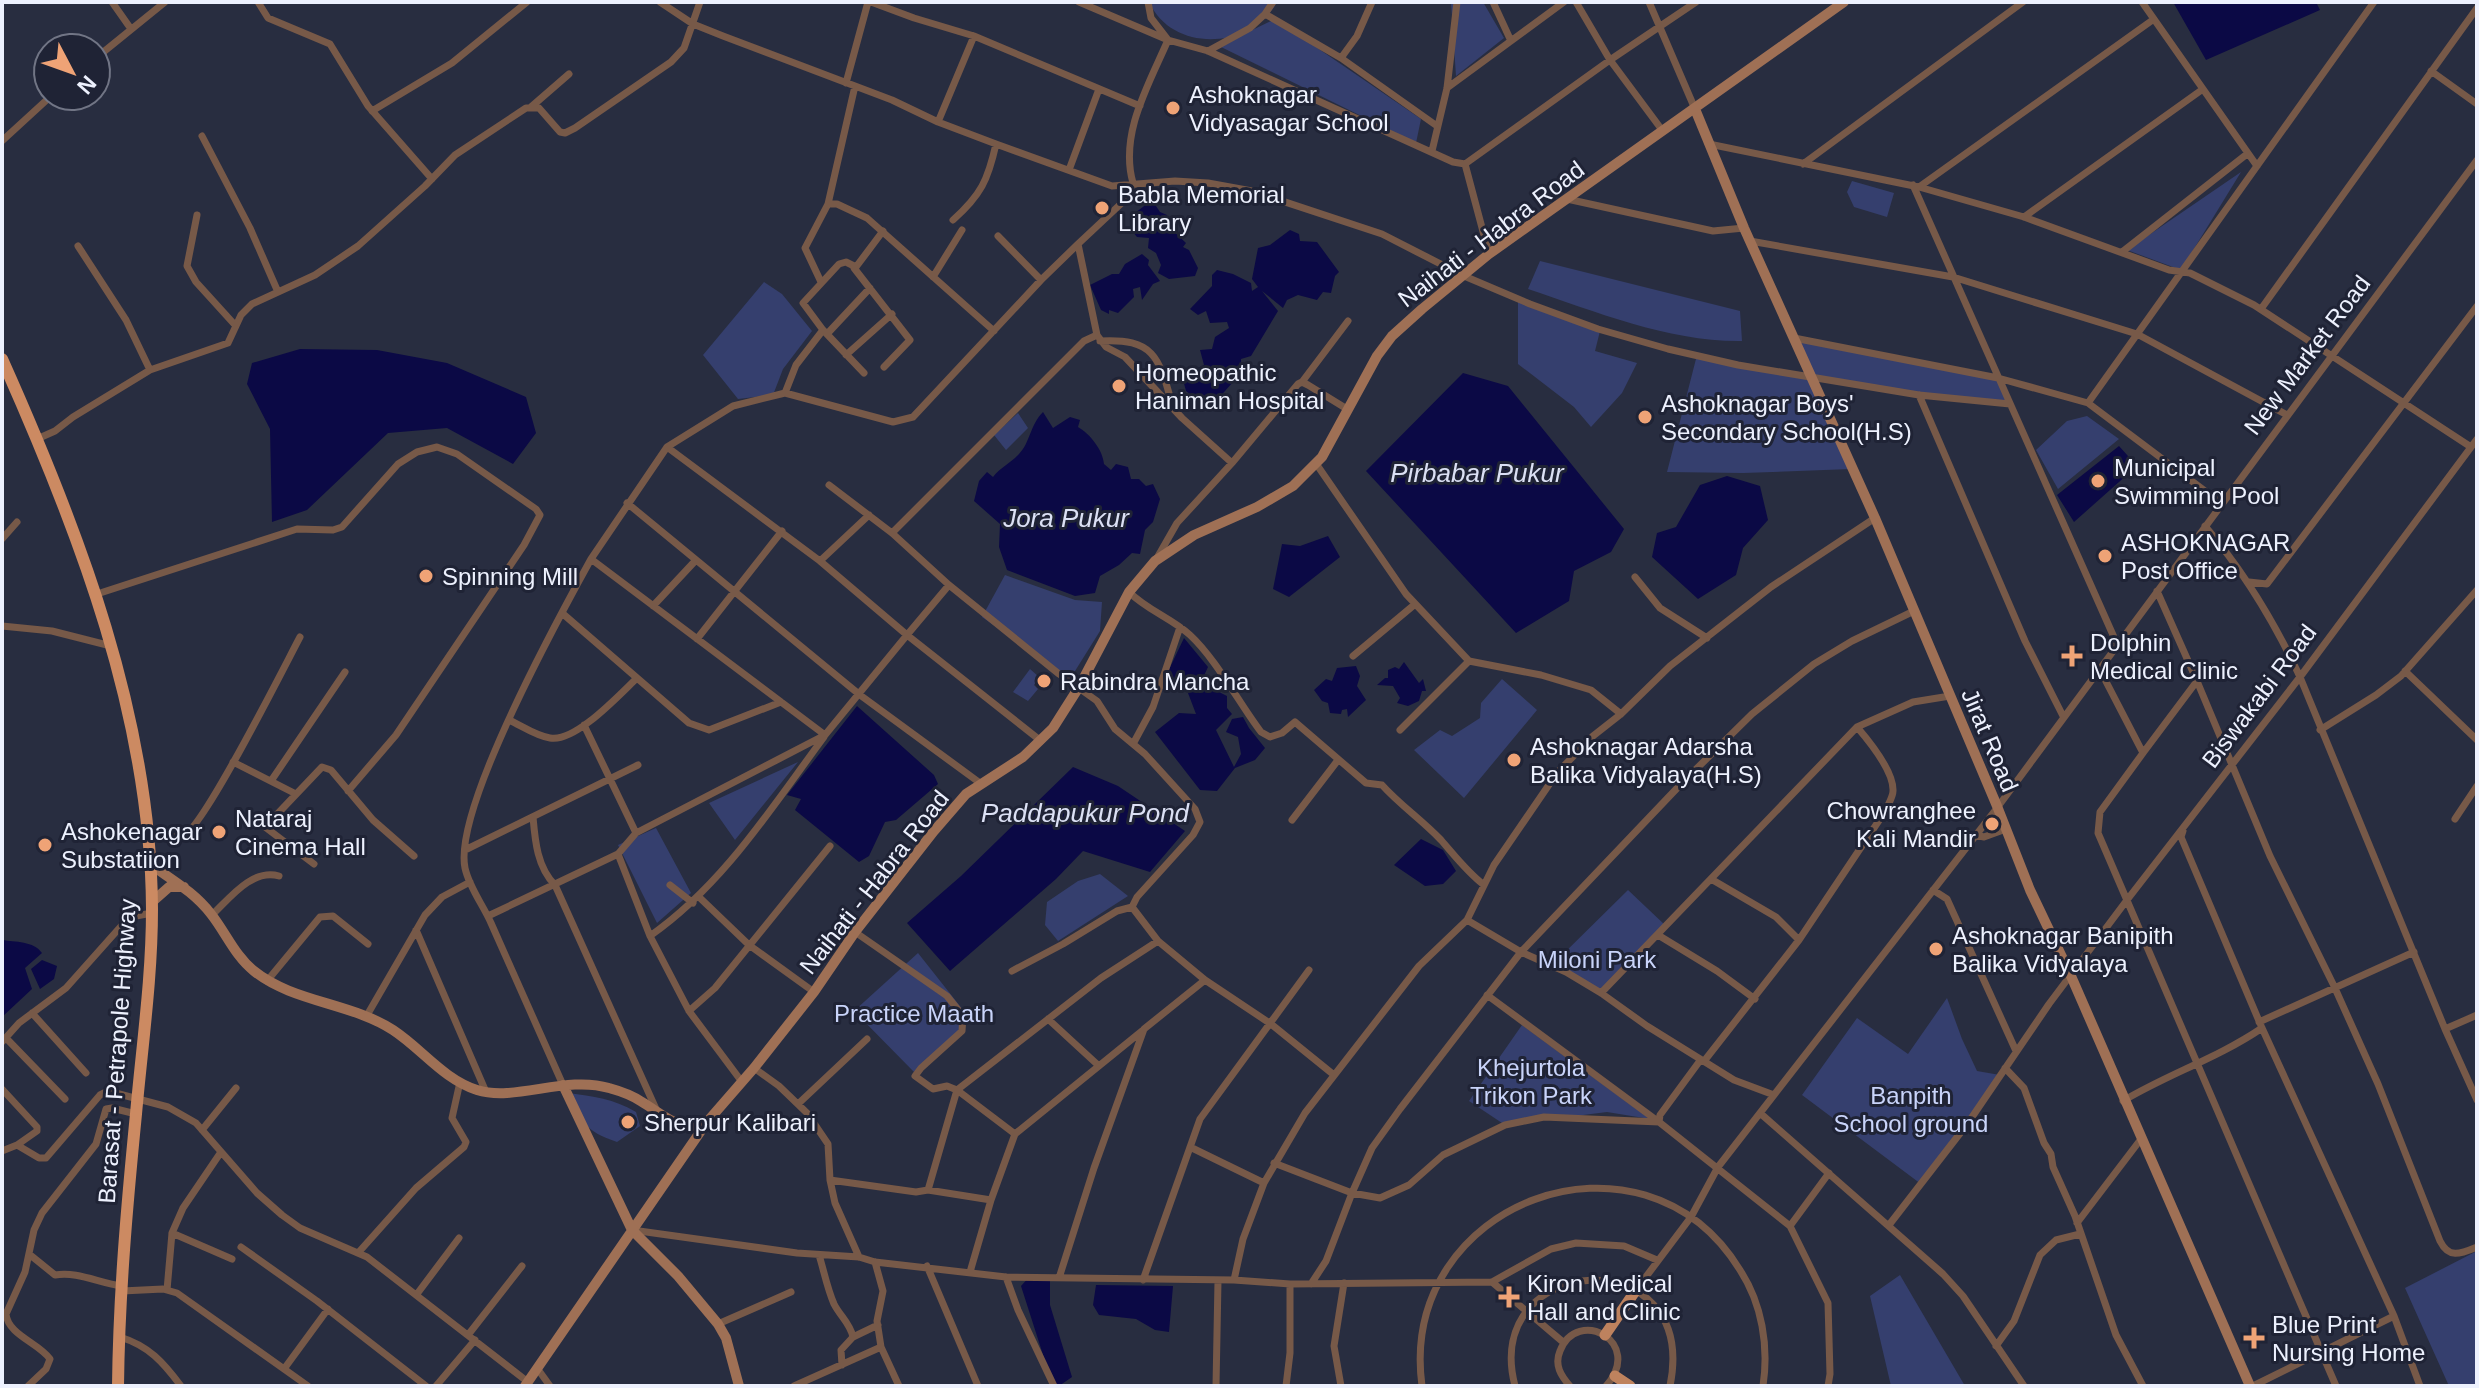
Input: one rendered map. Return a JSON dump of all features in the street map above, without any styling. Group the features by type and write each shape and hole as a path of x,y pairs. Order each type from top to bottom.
{"highway":[{"name":"Barasat - Petrapole Highway","path":"2,359 37,439 111,646 135,747 147,834 152,907 148,993 122,1289 118,1386"}],"main road":[{"name":"Naihati - Habra Road","path":"526,1384 707,1122 814,992 855,932 934,831 966,794 1023,757 1053,728 1079,687 1129,592 1155,561 1194,535 1280,495 1317,465 1377,356 1392,336 1489,254 1844,2"},
{"name":"Jirat Road","path":"1695,109 1809,376 1875,518 2030,890 2252,1386"},
{"path":"150,864 186,888 212,915 248,966 267,981 394,1030 439,1069 460,1082 486,1092 563,1085 606,1087 640,1100 683,1126 699,1126 707,1122"},
{"path":"152,907 169,887 186,888"},
{"path":"563,1085 632,1230 678,1276 718,1324 726,1338 739,1386"},
{"path":"1605,1335 1636,1290"},
{"path":"1615,1376 1630,1386"}],"street":[{"path":"112,2 131,29"},
{"path":"112,45 165,2"},
{"path":"258,2 268,18 330,44 372,111 432,179"},
{"path":"372,111 452,63 527,2"},
{"path":"660,2 693,24 855,86 938,122 1112,186 1208,183 1274,196 1382,234 1464,276 1598,329 1724,361 1919,395 2010,404"},
{"path":"531,107 539,108 560,132 565,133 671,62 684,48 700,2"},
{"path":"846,83 869,2 974,36 1140,106"},
{"path":"1079,2 1168,40 1208,51 1453,162 1465,164 1696,2"},
{"path":"1148,2 1151,18 1168,40"},
{"path":"1208,51 1250,28 1273,2"},
{"path":"1341,58 1357,36 1372,2"},
{"path":"1432,151 1447,88 1457,2"},
{"path":"1493,2 1511,41"},
{"path":"1447,88 1564,2"},
{"path":"1576,2 1610,60 1662,130"},
{"path":"1649,2 1695,109"},
{"path":"1803,164 2023,2"},
{"path":"2142,2 2257,166"},
{"path":"2088,403 2374,2"},
{"path":"2261,309 2477,8"},
{"path":"1265,14 1341,58 1437,126"},
{"path":"1916,186 2154,19"},
{"path":"938,122 974,36"},
{"path":"563,1085 464,866 470,813 509,720 591,559 667,447 733,406 785,393 866,416 900,422 913,417 1041,280 1126,199 1133,183 1127,162 1140,106 1168,40"},
{"path":"2431,71 2477,104"},
{"path":"37,439 55,431 150,370 228,343 235,325 252,304 315,275 358,246 455,155 531,107 569,74"},
{"path":"821,282 805,248 828,204 855,86"},
{"path":"1069,170 1099,89"},
{"path":"2024,217 2203,89"},
{"path":"2,141 34,112"},
{"path":"202,136 250,228 278,292"},
{"path":"953,220 982,189 996,144"},
{"path":"1709,144 1916,186 2024,217 2169,270 2183,271 2261,309 2471,447"},
{"path":"2122,252 2247,154"},
{"name":"New Market Road","path":"1636,1290 1691,1217 1718,1167 1997,806 2287,415 2473,173 2477,160"},
{"path":"1465,164 1489,254"},
{"path":"1916,186 1953,277 2117,644"},
{"path":"1567,199 1713,231 1744,228"},
{"path":"828,204 837,204 856,212 883,231 994,331"},
{"path":"197,215 187,266 196,282 235,325"},
{"path":"933,277 962,230"},
{"path":"854,268 883,231"},
{"path":"998,236 1041,280"},
{"path":"1750,241 1953,277 2137,334 2287,415"},
{"path":"1078,244 1099,338 1106,347 1125,357 1232,463"},
{"path":"78,246 126,320 150,370"},
{"path":"864,373 825,332 803,303 842,262 854,268 910,340 884,367"},
{"path":"785,393 796,365 870,288"},
{"path":"2249,582 2267,584 2477,306"},
{"path":"846,355 892,314"},
{"path":"1155,561 1177,523 1302,382 1348,321"},
{"path":"892,533 1087,338 1134,342 1151,351 1164,376 1173,407"},
{"path":"1794,338 1998,378 2088,403 2221,503"},
{"path":"1302,382 1347,409"},
{"path":"1919,395 2025,641 2063,716"},
{"name":"Biswakabi Road","path":"1889,1225 1968,1123 2016,1051 2127,900 2300,677 2477,439"},
{"path":"94,595 297,529 333,530 342,527 398,464 417,452 437,447 457,454 536,509 540,515 539,521 524,545 396,735 348,791"},
{"path":"667,447 782,531 1041,741"},
{"path":"1317,465 1414,605 1469,661 1541,675 1591,690 1621,714"},
{"path":"829,485 892,533 949,585 1059,674 1097,701 1115,729 1145,754 1195,809 1200,822 1193,835 1137,897 1132,907 1117,911 1012,971"},
{"path":"627,503 860,695 980,783"},
{"path":"820,561 869,515"},
{"path":"1234,1280 1243,1239 1264,1183 1305,1113 1419,966 1467,920 1508,844 1557,773 1662,674 1771,587 1875,518"},
{"path":"2,539 17,522"},
{"path":"2205,526 2249,582 2277,628 2477,1100"},
{"path":"697,639 782,531"},
{"path":"591,559 825,735"},
{"path":"653,606 696,560"},
{"path":"1635,577 1660,608 1707,638"},
{"path":"650,936 696,900 825,735 949,585"},
{"path":"2320,730 2376,695 2405,671 2477,590"},
{"path":"2157,591 2270,856 2378,1084 2445,1251 2451,1255 2461,1254 2477,1247"},
{"path":"1129,592 1139,603 1192,637 1261,732 1270,737 1282,733 1295,722 1366,783 1382,785 1484,885"},
{"path":"1353,656 1414,605"},
{"path":"1311,1284 1326,1261 1372,1148 1521,952 1752,714 1814,664 1852,641 1914,611"},
{"path":"562,613 689,723 709,730 781,702"},
{"path":"2,626 52,631 111,646"},
{"path":"1133,744 1153,707 1180,627"},
{"path":"147,834 187,834 217,794 300,637"},
{"path":"1400,730 1469,661"},
{"path":"2099,668 2143,753"},
{"path":"2405,671 2477,740"},
{"path":"271,781 345,672"},
{"path":"509,720 552,739 575,733 637,678"},
{"path":"2197,681 2100,812 2098,833 2336,1386"},
{"path":"1601,993 1857,727 1913,702 1950,696"},
{"path":"584,725 636,833"},
{"path":"1659,1122 1660,1115 1699,1062 1705,1060 1755,999 1799,940 1886,810 1894,793 1892,781 1876,749 1857,727"},
{"path":"488,916 618,854 636,833 825,735"},
{"path":"1292,820 1338,760"},
{"path":"233,762 296,794"},
{"path":"465,850 638,765"},
{"path":"314,864 265,827 322,767 327,767 373,820 414,856"},
{"path":"2455,819 2477,786"},
{"path":"533,817 537,850 548,878 555,885 657,1111"},
{"path":"2184,827 2181,837 2260,1025 2394,1316 2420,1386"},
{"path":"1975,835 1984,837 2006,829"},
{"path":"689,1011 710,994 830,846"},
{"path":"618,854 650,936 689,1011 742,1082"},
{"path":"212,915 260,875 279,876"},
{"path":"1711,879 1776,917 1799,940"},
{"path":"366,1017 434,904 470,882"},
{"path":"670,885 696,900 749,945 814,992"},
{"path":"1933,890 1947,899 2016,1051"},
{"path":"65,1099 4,1040 81,973 123,924 152,907"},
{"path":"1132,907 1158,941 1205,980 1271,1024 1334,1075"},
{"path":"267,981 320,917 333,916 368,944"},
{"path":"1467,920 1521,952 1566,972 1734,1080 1774,1095"},
{"path":"416,930 486,1092"},
{"path":"855,932 947,996 963,1016 962,1031 915,1076 933,1089 947,1086 957,1090 1015,1134"},
{"path":"1658,935 1717,971 1755,999"},
{"path":"928,1190 957,1090 1101,978 1158,941"},
{"path":"2123,1101 2241,1043 2260,1025 2334,986 2414,952"},
{"path":"1143,1280 1200,1119 1309,970"},
{"path":"970,1272 1015,1134 1205,980"},
{"path":"1487,995 1659,1122 1790,1226 1828,1303 1828,1386"},
{"path":"32,1013 86,1073"},
{"path":"2445,1029 2477,1015"},
{"path":"1048,1019 1099,1066"},
{"path":"1059,1278 1094,1168 1144,1029"},
{"path":"798,1104 867,1039"},
{"path":"754,1068 779,1086 807,1113 828,1144 830,1180 841,1221 859,1257"},
{"path":"2005,1068 2024,1088 2077,1223 2116,1335 2143,1386"},
{"path":"2467,1077 2477,1073"},
{"path":"358,1253 416,1188 464,1147 466,1142 452,1118 460,1082"},
{"path":"202,1130 236,1088"},
{"path":"2,1089 37,1127 37,1131 17,1145 2,1151"},
{"path":"17,1145 39,1158 46,1158 100,1095 108,1091 183,1114 202,1130 257,1193 282,1215 300,1228 358,1253 417,1294 526,1384"},
{"path":"28,1386 46,1369 50,1359 46,1352 9,1325 6,1314 25,1272 42,1213 96,1144 106,1109 136,1114"},
{"path":"1760,1113 1889,1225 1963,1296 2024,1386"},
{"path":"1274,1163 1352,1193 1380,1198 1409,1185 1443,1155 1505,1125 1544,1117 1659,1122"},
{"path":"2077,1223 2141,1139"},
{"path":"1190,1147 1264,1183"},
{"path":"167,1290 172,1233 183,1208 221,1152"},
{"path":"1790,1226 1829,1173"},
{"path":"830,1180 991,1200"},
{"path":"1422,1386 1421,1349 1427,1315 1439,1283 1477,1233 1511,1208 1551,1193 1592,1187 1634,1192 1664,1202 1707,1230 1734,1260 1753,1295 1764,1335 1763,1386"},
{"path":"632,1230 1006,1277 1234,1280 1290,1284 1492,1282 1551,1249 1576,1243 1624,1246 1657,1260"},
{"path":"172,1233 232,1259"},
{"path":"1996,1346 2014,1321 2040,1255 2056,1240 2080,1234"},
{"path":"417,1294 459,1238"},
{"path":"241,1247 328,1309 426,1386"},
{"path":"29,1254 55,1275 72,1273 122,1289 177,1293 308,1386"},
{"path":"819,1255 826,1284 853,1337"},
{"path":"875,1262 883,1291 878,1325 881,1347 899,1386"},
{"path":"436,1386 522,1266"},
{"path":"927,1266 978,1386"},
{"path":"1006,1277 1054,1386"},
{"path":"1515,1386 1511,1372 1511,1350 1516,1330 1527,1311 1550,1291 1578,1280 1599,1279 1636,1290 1654,1305 1666,1324 1673,1344 1674,1366 1670,1386"},
{"path":"1216,1386 1218,1281"},
{"path":"1492,1282 1563,1342"},
{"path":"1341,1386 1334,1346 1344,1283"},
{"path":"1286,1386 1290,1353 1290,1284"},
{"path":"718,1324 791,1292"},
{"path":"284,1369 328,1309"},
{"path":"2252,1386 2394,1316"},
{"path":"842,1365 841,1350 853,1337 878,1325"},
{"path":"1570,1386 1560,1374 1557,1358 1563,1342 1578,1331 1596,1330 1612,1340 1619,1356 1615,1376 1606,1386"},
{"path":"120,1337 137,1342 153,1352 181,1386"},
{"path":"794,1386 810,1383 881,1347"},
{"path":"537,1368 550,1386"}],"green space":[{"path":"1149,2 1277,2 1265,18 1250,29 1213,39 1176,31 1160,19"},
{"path":"1451,2 1483,2 1504,38 1456,76"},
{"path":"1275,19 1421,119 1416,143 1219,46"},
{"path":"2241,172 2181,270 2127,250"},
{"path":"1852,181 1894,193 1887,217 1854,207 1847,192"},
{"path":"1540,261 1740,311 1742,341 1687,337 1660,331 1528,289"},
{"path":"764,282 782,294 812,331 783,369 773,395 738,399 703,355"},
{"path":"1518,300 1600,331 1595,351 1637,363 1622,393 1591,427 1574,407 1518,364"},
{"path":"1794,338 1998,378 2009,401 1976,403 1809,376"},
{"path":"1697,355 1810,380 1851,469 1667,472"},
{"path":"1018,413 1028,428 1006,450 994,435"},
{"path":"2087,416 2119,439 2058,489 2036,450 2067,421"},
{"path":"1005,575 1075,600 1102,602 1100,631 1070,679 982,617"},
{"path":"1030,669 1039,677 1034,685 1038,689 1028,701 1013,692"},
{"path":"1502,679 1537,710 1464,798 1414,750 1440,730 1452,736 1480,718 1481,703"},
{"path":"798,762 735,840 709,803"},
{"path":"656,828 691,893 657,923 618,845"},
{"path":"1100,874 1128,896 1058,941 1045,925 1047,902 1078,881"},
{"name":"Miloni Park","path":"1628,890 1666,926 1601,993 1552,965"},
{"name":"Practice Maath","path":"918,953 971,1020 914,1072 854,1011"},
{"name":"Banpith School ground","path":"1947,998 1977,1071 2000,1075 1921,1184 1802,1095 1857,1018 1908,1054"},
{"name":"Khejurtola Trikon Park","path":"1522,1025 1650,1119 1607,1112 1505,1125 1469,1101"},
{"path":"568,1093 620,1104 636,1112 640,1126 617,1142 597,1134 586,1125"},
{"path":"2477,1251 2477,1386 2449,1386 2405,1288"},
{"path":"1900,1275 1965,1386 1891,1386 1870,1296"}],"water":[{"path":"2173,2 2316,2 2320,10 2206,60"},
{"path":"1152,200 1160,212 1167,215 1168,226 1186,243 1183,247 1189,250 1198,268 1195,276 1169,279 1158,273 1161,265 1156,253 1148,248 1149,238 1137,237 1132,231 1131,216"},
{"path":"1290,230 1299,234 1300,241 1317,242 1339,272 1331,293 1323,292 1317,300 1298,295 1287,300 1283,308 1262,291 1278,311 1251,356 1241,359 1241,373 1209,409 1186,391 1182,376 1192,378 1194,370 1204,365 1200,350 1212,349 1215,337 1229,328 1227,322 1210,323 1206,311 1198,315 1190,309 1212,286 1212,275 1217,270 1251,283 1252,291 1258,287 1252,279 1258,248 1270,245"},
{"path":"1142,254 1149,260 1148,265 1160,281 1153,284 1142,300 1140,287 1133,289 1134,297 1118,313 1109,310 1109,314 1101,310 1090,285 1112,274 1119,274 1125,264"},
{"path":"300,349 377,350 447,363 526,397 536,433 513,464 447,428 388,433 307,510 272,522 270,429 247,384 252,363"},
{"name":"Pirbabar Pukur","path":"1463,373 1508,386 1624,529 1611,552 1574,571 1569,601 1516,633 1366,471"},
{"name":"Jora Pukur","path":"1043,412 1053,428 1070,417 1080,420 1078,427 1095,443 1104,464 1111,470 1116,464 1128,467 1131,479 1139,479 1146,486 1153,484 1160,499 1153,522 1145,530 1140,554 1132,553 1100,576 1095,593 1075,596 1007,570 999,547 1000,524 974,501 979,481 987,472 993,477 1019,454"},
{"name":"Municipal Swimming Pool","path":"2119,446 2137,466 2074,522 2057,495"},
{"path":"1727,476 1760,486 1768,520 1743,548 1736,575 1698,599 1652,557 1657,533 1676,527 1700,485"},
{"path":"1328,536 1340,557 1289,597 1273,589 1282,544 1300,546"},
{"path":"1184,638 1208,667 1201,682 1181,692 1164,680"},
{"path":"1404,662 1419,683 1423,679 1426,691 1422,691 1419,701 1408,706 1397,703 1400,698 1393,686 1377,685 1388,678 1388,670 1399,669"},
{"path":"1356,666 1360,676 1357,686 1366,700 1348,717 1347,709 1342,710 1341,714 1330,713 1328,703 1322,701 1314,690 1326,679 1332,681 1337,668"},
{"path":"1205,685 1227,696 1227,708 1232,714 1216,730 1234,767 1241,754 1238,737 1226,732 1232,719 1243,717 1265,748 1255,760 1235,768 1217,791 1200,790 1155,732 1179,713 1196,714 1188,693"},
{"path":"857,706 934,775 938,784 896,820 885,822 869,856 859,862 795,810 801,799 787,795"},
{"name":"Paddapukur Pond","path":"1073,767 1118,786 1185,831 1150,872 1083,851 1056,879 950,971 907,923 961,876"},
{"path":"1421,839 1443,850 1456,871 1443,884 1425,886 1394,865"},
{"path":"2,940 29,944 42,953 25,968 32,989 2,1017"},
{"path":"42,960 57,966 54,979 40,989 31,969"},
{"path":"1031,1275 1050,1278 1050,1305 1072,1377 1059,1386 1053,1386 1021,1286"},
{"path":"1096,1285 1173,1286 1169,1332 1155,1330 1136,1319 1099,1315 1093,1305"}],"place":[{"name":"Ashoknagar Vidyasagar School","path":"1173,108"},
{"name":"Babla Memorial Library","path":"1102,208"},
{"name":"Homeopathic Haniman Hospital","path":"1119,386"},
{"name":"Ashoknagar Boys' Secondary School(H.S)","path":"1645,417"},
{"name":"Municipal Swimming Pool","path":"2098,481"},
{"name":"ASHOKNAGAR Post Office","path":"2105,556"},
{"name":"Spinning Mill","path":"426,576"},
{"name":"Dolphin Medical Clinic","path":"2072,656"},
{"name":"Rabindra Mancha","path":"1044,681"},
{"name":"Ashoknagar Adarsha Balika Vidyalaya(H.S)","path":"1514,760"},
{"name":"Chowranghee Kali Mandir","path":"1992,824"},
{"name":"Nataraj Cinema Hall","path":"219,832"},
{"name":"Ashokenagar Substatiion","path":"45,845"},
{"name":"Ashoknagar Banipith Balika Vidyalaya","path":"1936,949"},
{"name":"Sherpur Kalibari","path":"628,1122"},
{"name":"Kiron Medical Hall and Clinic","path":"1509,1297"},
{"name":"Blue Print Nursing Home","path":"2254,1338"}]}
